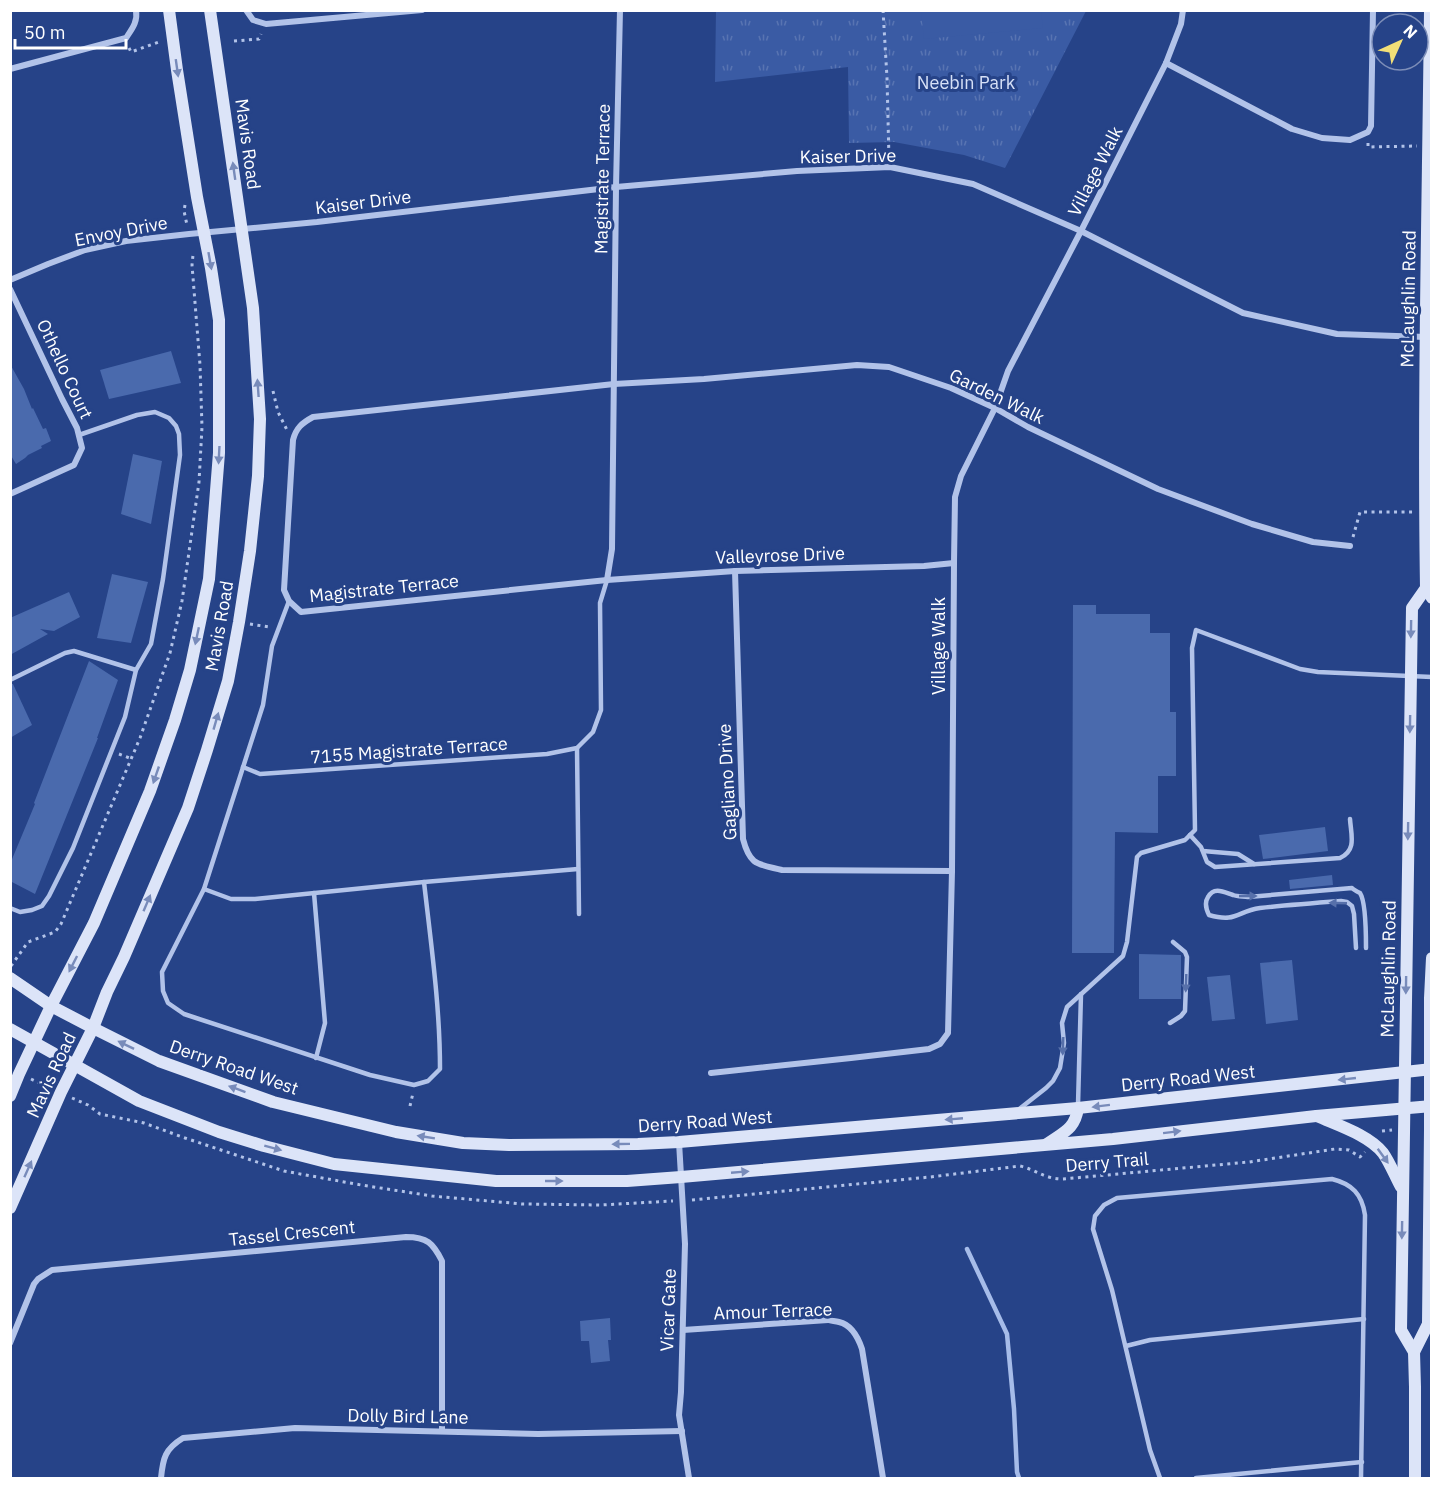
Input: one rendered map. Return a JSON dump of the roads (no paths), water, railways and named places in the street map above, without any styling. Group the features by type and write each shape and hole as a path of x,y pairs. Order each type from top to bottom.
{"main road":[{"name":"Mavis Road","path":"10,1096 51,1006 94,923 150,791 190,670 209,579 219,453 219,320 195,185 170,10"},
{"name":"Mavis Road","path":"10,1208 61,1092 93,1028 188,808 228,681 239,622 258,476 260,419 253,308 210,10"},
{"name":"McLaughlin Road","path":"1414,1479 1416,1387 1414,1352 1401,1330 1412,608 1429,593 1425,512 1430,10"},
{"name":"McLaughlin Road","path":"1414,1352 1428,1324 1431,958"},
{"name":"Derry Road West","path":"10,978 51,1006 159,1061 273,1102 396,1132 463,1143 509,1145 679,1142 1078,1108 1430,1069"},
{"path":"10,1029 139,1101 219,1132 334,1164 496,1181 627,1181 681,1177 1113,1139 1316,1116 1431,1106"},
{"path":"1047,1145 1077,1120 1078,1108"},
{"path":"1316,1116 1372,1143 1382,1153 1403,1190"}],"street":[{"path":"10,69 126,38 137,18 136,10"},
{"path":"246,10 253,20 266,24 423,10"},
{"name":"Magistrate Terrace","path":"614,384 313,417 303,423 296,429 293,440 284,590 289,601 301,612 607,580 612,549 620,10"},
{"name":"Village Walk","path":"711,1073 929,1048 939,1044 948,1034 952,871 955,497 961,476 995,408 1008,371 1082,231 1166,63 1181,24 1183,10"},
{"path":"1166,63 1292,129 1322,138 1350,141 1368,132 1371,126 1373,10"},
{"name":"Kaiser Drive","path":"242,229 616,187 797,171 890,167 973,184 1082,231 1243,314 1337,334 1428,337"},
{"name":"Envoy Drive","path":"10,280 85,250 126,241 242,229"},
{"name":"Othello Court","path":"10,289 77,428 82,448 74,465 10,494"},
{"name":"Garden Walk","path":"614,384 704,379 857,365 889,367 951,388 1158,489 1252,524 1313,542 1350,546"},
{"name":"Valleyrose Drive","path":"607,580 735,571 924,566 954,563"},
{"name":"Gagliano Drive","path":"735,571 743,839 746,852 755,863 782,870 952,871"},
{"name":"Vicar Gate","path":"679,1142 685,1244 679,1415 689,1479"},
{"name":"Tassel Crescent","path":"10,1343 34,1284 52,1270 412,1237 431,1243 442,1261 442,1431"},
{"name":"Amour Terrace","path":"683,1330 828,1320 850,1327 855,1332 862,1349 883,1479"},
{"name":"Dolly Bird Lane","path":"161,1479 162,1464 169,1448 183,1438 295,1428 538,1434 682,1431"}],"lane":[{"path":"10,908 20,912 42,906 73,849 125,717 136,669 151,644 163,579 180,455 179,434 176,426 169,418 155,412 137,415 79,435"},
{"path":"579,914 577,748 593,732 601,710 600,603 607,580"},
{"path":"289,601 272,646 262,705 204,889 162,972 163,991 168,1003 184,1014 370,1075 414,1085 428,1081 440,1069 439,1019 424,882"},
{"path":"1013,1114 1046,1089 1060,1068 1064,1043 1062,1023 1067,1006 1123,956 1127,942 1137,857 1140,853 1185,840 1195,830 1192,648 1196,630 1300,669 1318,672 1431,677"},
{"path":"10,680 74,651 136,669"},
{"name":"7155 Magistrate Terrace","path":"243,766 260,774 547,754 577,748"},
{"path":"1190,835 1203,851 1206,862 1215,867 1340,858 1347,854 1352,846 1350,819"},
{"path":"1203,851 1238,854 1254,864"},
{"path":"204,889 231,899 255,899 578,869"},
{"path":"1356,948 1354,914 1352,906 1347,902 1257,908 1232,919 1209,915 1206,901 1210,893 1217,890 1226,891 1234,896 1248,897 1352,888 1362,898 1366,948"},
{"path":"314,893 325,1023 316,1058"},
{"path":"1170,1023 1185,1011 1187,957 1185,952 1173,942"},
{"path":"1078,1108 1081,994"},
{"path":"1160,1479 1150,1450 1112,1290 1093,1229 1095,1216 1104,1204 1117,1198 1332,1179 1345,1182 1364,1203 1361,1479"},
{"path":"1126,1346 1150,1340 1364,1319"},
{"path":"1196,1479 1207,1476 1362,1462"}],"waterway":[{"path":"967,1249 1007,1334 1019,1478"}],"park label":[{"name":"Neebin Park","path":"966,82"}]}
